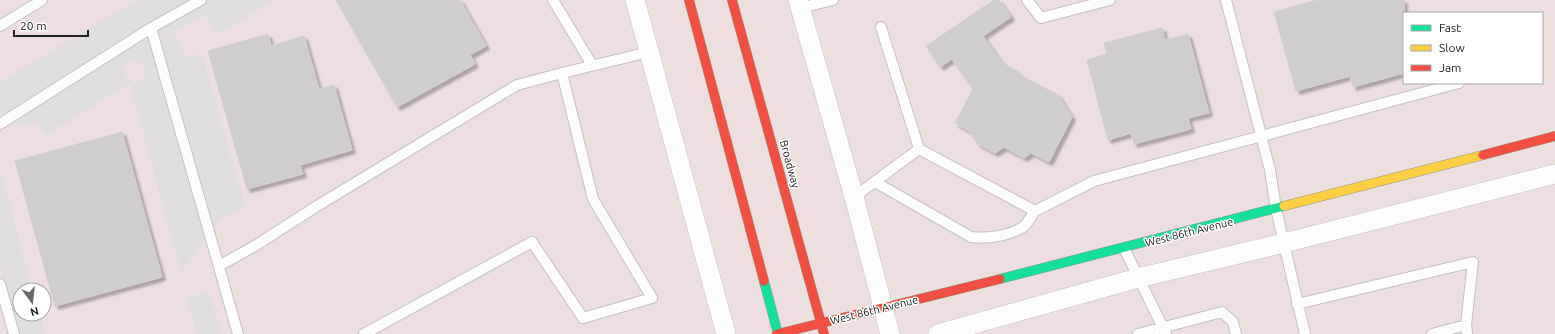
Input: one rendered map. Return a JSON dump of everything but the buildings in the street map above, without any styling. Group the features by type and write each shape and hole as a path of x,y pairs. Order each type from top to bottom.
{"street":[{"path":"635,0 726,334"},
{"path":"689,0 777,334"},
{"name":"Broadway","path":"732,0 824,334"},
{"path":"799,4 854,196 890,334"},
{"name":"West 86th Avenue","path":"777,334 1124,248 1555,136"},
{"path":"938,334 1138,278 1284,243 1555,174"}],"lane":[{"path":"0,26 42,0"},
{"path":"0,124 151,28 201,0"},
{"path":"553,0 592,65"},
{"path":"799,4 833,0"},
{"path":"1027,0 1041,18 1110,0"},
{"path":"1226,0 1270,170 1276,209 1305,334"},
{"path":"881,27 919,149 1035,212"},
{"path":"151,28 238,334"},
{"path":"219,266 258,244 317,206 517,85 592,65 650,52"},
{"path":"364,334 532,242 584,318 652,298 593,199 562,73"},
{"path":"875,182 971,238 984,239 1008,233 1024,226 1035,212 1094,181 1455,84"},
{"path":"854,196 919,149"},
{"path":"1124,248 1165,330"},
{"path":"1297,304 1473,262 1467,329 1432,334"},
{"path":"0,284 14,334"},
{"path":"1138,334 1165,330 1222,312 1233,322 1236,334"}],"shaded area":[{"path":"0,0 1555,0 1555,334 0,334"},
{"path":"137,0 275,0 217,35 204,14 174,33 186,56 202,54 245,207 223,217 181,273 130,83 46,135 36,123 0,127 0,82","holes":["130,61 139,62 145,69 145,77 138,81 132,81 128,79 123,70 123,66"]},
{"path":"0,170 31,282 12,282 12,308 0,264"},
{"path":"210,292 221,334 197,334 187,298"},
{"path":"16,322 41,322 45,334 19,334"}],"traffic: fast":[{"path":"1000,279 1284,206"},
{"path":"764,281 778,334"}],"traffic: slow":[{"path":"1284,206 1483,155"}],"traffic: jam":[{"path":"689,0 764,281"},
{"path":"732,0 824,334"},
{"path":"1483,155 1555,136"},
{"path":"777,334 1000,279"}]}
